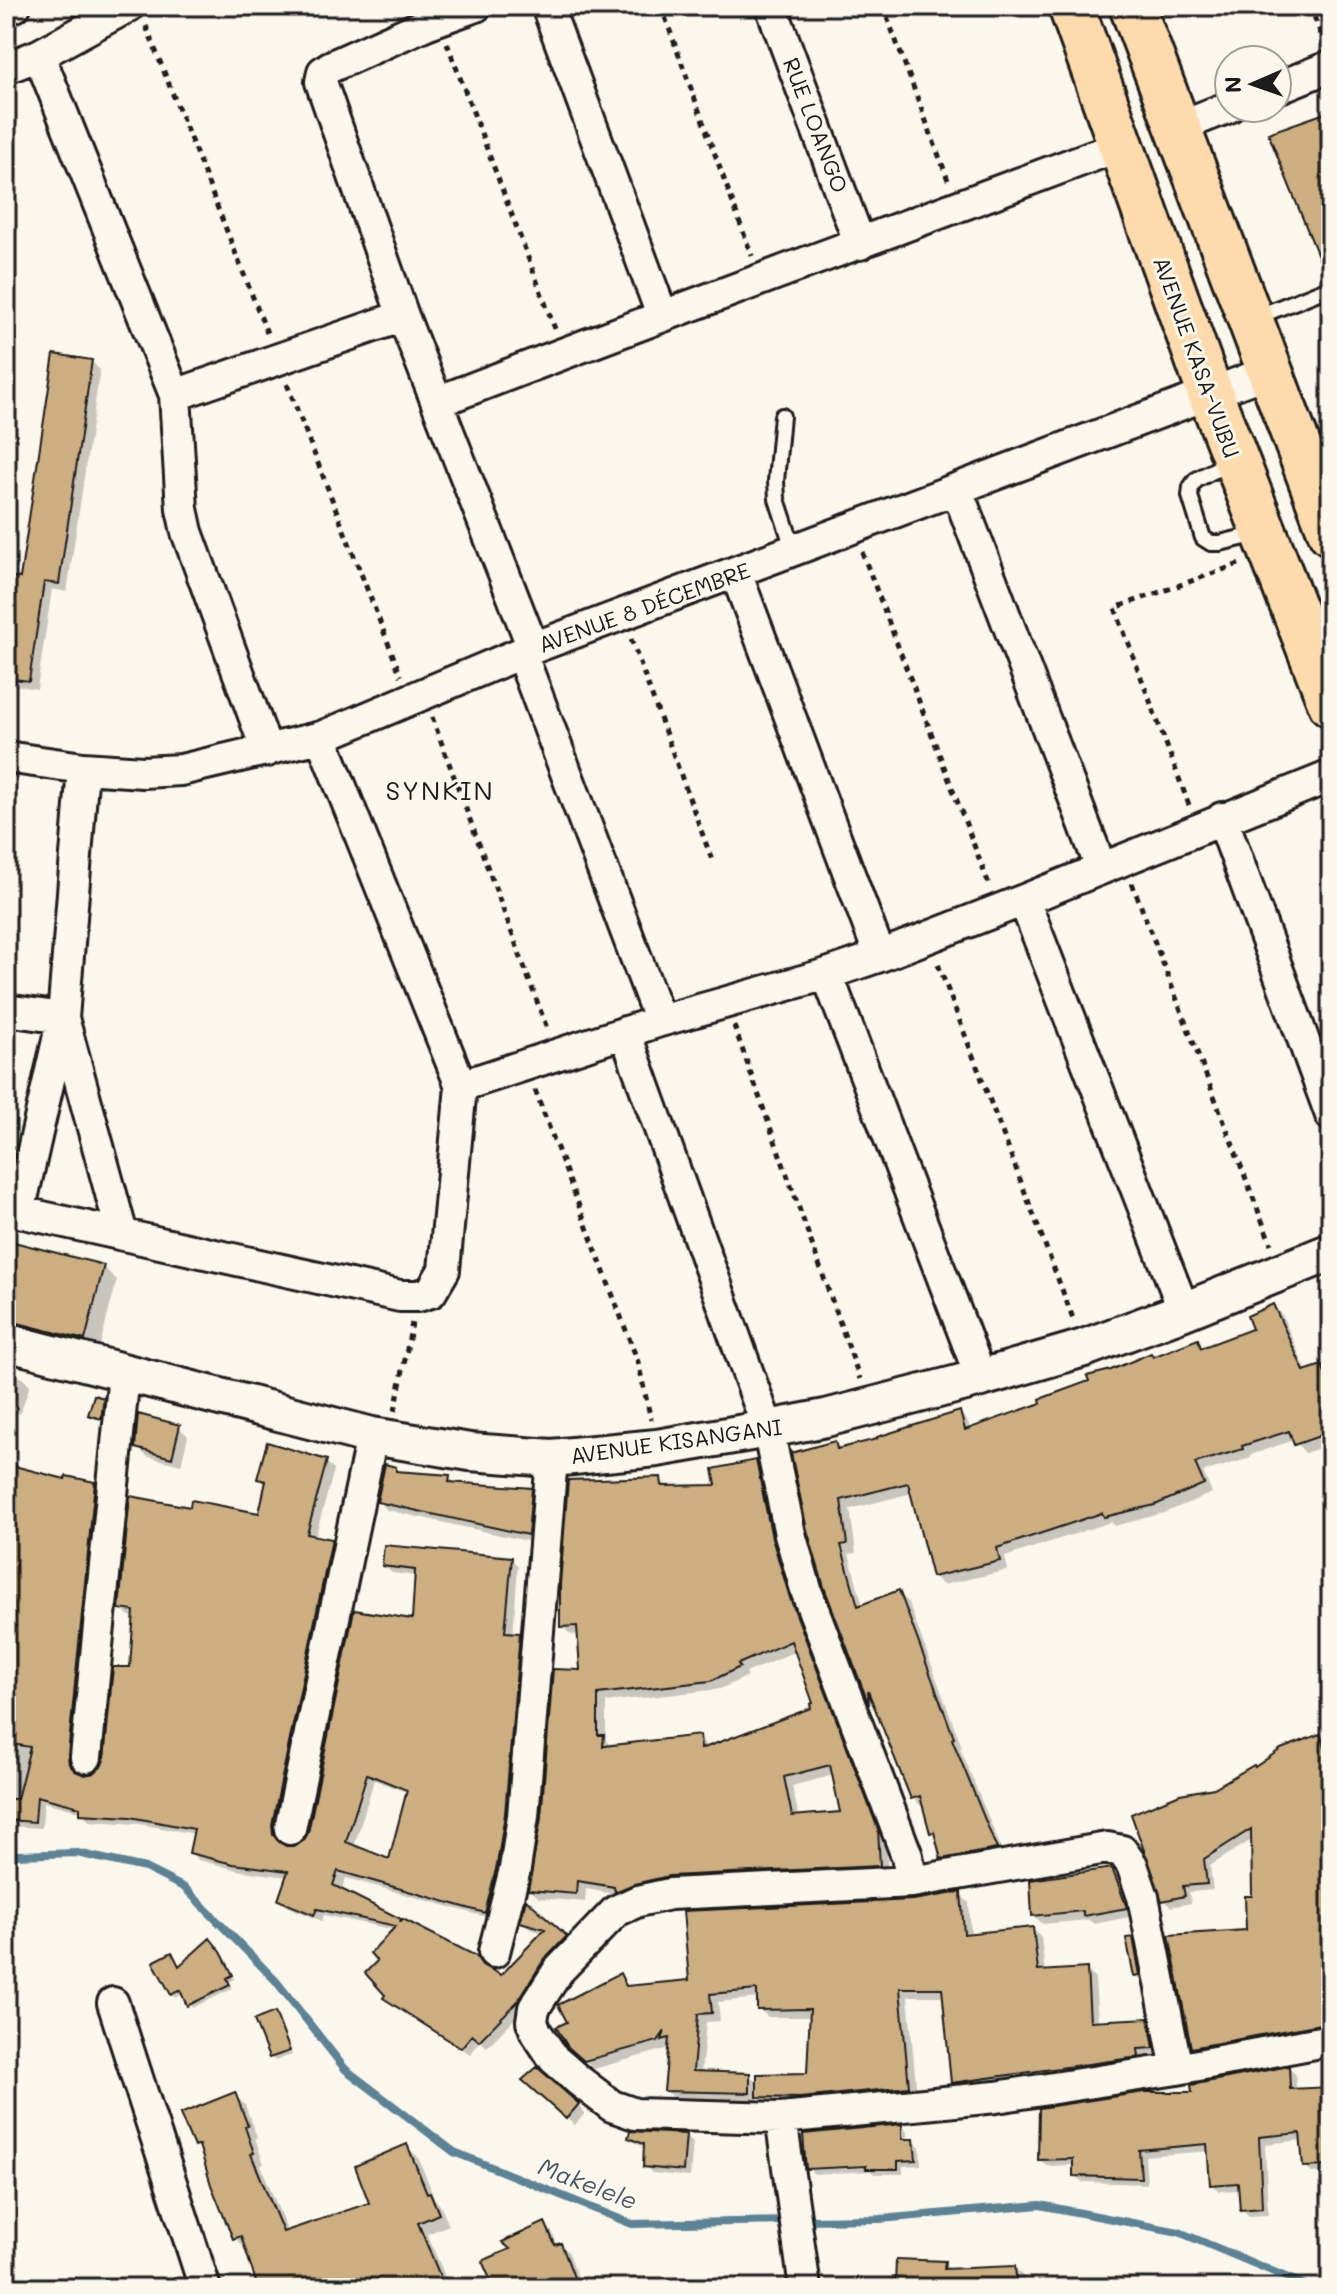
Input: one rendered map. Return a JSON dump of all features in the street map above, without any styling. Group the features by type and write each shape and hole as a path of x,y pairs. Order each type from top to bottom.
{"main road":[{"name":"AVENUE KASA-VUBU","path":"1071,6 1210,393 1331,704"},
{"path":"1132,6 1270,371 1322,485 1331,533"}],"street":[{"path":"6,9 15,6"},
{"path":"6,68 39,55 129,6"},
{"path":"476,6 428,17 330,67 323,72 321,82 660,1021"},
{"path":"547,6 662,315"},
{"name":"RUE LOANGO","path":"771,6 860,244"},
{"path":"39,55 175,395 182,509 187,532 267,751"},
{"path":"1293,78 1328,56"},
{"path":"1178,127 1213,113"},
{"path":"437,402 1119,146"},
{"path":"175,395 403,316"},
{"name":"AVENUE 8 DÉCEMBRE","path":"6,757 83,768 143,772 181,770 321,737 527,650 1270,371"},
{"path":"957,490 1112,863"},
{"path":"736,573 880,956"},
{"path":"83,768 63,1018 12,1210 400,1296 418,1296 431,1292 444,1270 461,1086 321,737"},
{"path":"461,1086 660,1021 880,956 1331,776"},
{"path":"1210,823 1331,1115"},
{"path":"1011,905 1184,1311"},
{"path":"827,974 981,1378"},
{"path":"6,1010 63,1018"},
{"path":"63,1018 122,1234"},
{"path":"625,1032 768,1429 797,1564 907,1856 912,1882"},
{"name":"AVENUE KISANGANI","path":"6,1342 381,1438 470,1452 552,1458 657,1448 768,1429 826,1418 981,1378 1084,1348 1331,1252"},
{"path":"86,1757 124,1374"},
{"path":"290,1829 381,1438"},
{"path":"494,1952 515,1869 523,1816 552,1458"},
{"path":"1177,2069 1143,1897 1132,1865 1122,1851 1107,1848 912,1882 670,1894 638,1901 616,1911 567,1961 541,1994 532,2021 554,2059 612,2106 635,2114 781,2118 996,2097 1177,2069 1331,2040"},
{"path":"113,2003 205,2288"},
{"path":"781,2118 805,2288"}],"lane":[{"path":"1250,319 1331,287"},
{"path":"782,416 777,499 795,551"},
{"path":"1235,459 1196,480 1191,487 1190,496 1203,538 1211,543 1268,543"}],"path":[{"path":"661,6 761,280"},
{"path":"883,6 959,207"},
{"path":"1310,6 1328,56"},
{"path":"428,17 563,353"},
{"path":"854,529 1011,905"},
{"path":"1210,823 1115,608 1268,543"},
{"path":"623,615 712,860"},
{"path":"424,694 556,1054"},
{"path":"1112,863 1281,1271"},
{"path":"928,937 1084,1348"},
{"path":"726,1002 870,1406"},
{"path":"525,1065 638,1362 657,1448"},
{"path":"381,1438 418,1296"}],"building":[{"path":"1331,111 1331,277 1327,278 1268,133"},
{"path":"54,354 92,360 59,584 44,582 29,681 6,678 6,576 20,578"},
{"path":"6,1240 104,1265 85,1340 6,1320"},
{"path":"1273,1304 1304,1371 1322,1365 1331,1390 1331,1432 1294,1445 1289,1431 1195,1463 1204,1484 1155,1505 1104,1517 1102,1513 997,1548 1000,1561 932,1577 908,1483 841,1500 847,1544 841,1545 858,1606 899,1590 952,1739 997,1849 941,1859 920,1796 911,1799 868,1691 869,1705 824,1587 807,1530 791,1453 835,1441 837,1449 960,1411 965,1430 1041,1403 1040,1399 1089,1381 1087,1376 1111,1370 1151,1353 1153,1357 1198,1339 1201,1348 1252,1329 1247,1316"},
{"path":"94,1395 104,1398 101,1419 88,1415"},
{"path":"138,1414 180,1425 172,1458 135,1448"},
{"path":"267,1442 327,1460 307,1534 332,1539 272,1825 273,1835 286,1846 296,1846 308,1833 354,1610 412,1619 415,1570 382,1566 384,1545 512,1557 505,1632 520,1633 505,1814 485,1913 338,1871 333,1885 401,1919 400,1922 403,1919 476,1956 482,1965 501,1975 545,1929 520,1922 526,1899 567,1936 543,1961 518,2001 479,2041 472,2035 461,2048 383,1998 385,1995 365,1973 377,1961 370,1953 396,1926 317,1909 314,1915 278,1900 288,1871 233,1864 189,1853 194,1829 130,1817 80,1814 80,1807 37,1796 35,1822 6,1820 6,1799 17,1799 30,1747 6,1743 9,1642 6,1641 6,1496 14,1466 65,1479 66,1476 95,1482 68,1755 69,1764 85,1775 94,1773 104,1760 113,1667 130,1667 134,1611 119,1609 130,1496 190,1507 191,1500 259,1513 266,1481 257,1479","holes":["367,1774 407,1790 389,1859 346,1842"]},
{"path":"756,1460 772,1538 790,1598 878,1829 880,1866 669,1876 615,1892 614,1887 577,1881 576,1894 528,1890 541,1818 553,1669 580,1670 577,1626 560,1627 568,1480 661,1477 662,1486 716,1485 713,1469","holes":["791,1641 813,1703 810,1704 811,1708 701,1749 700,1735 603,1746 604,1735 598,1735 598,1694 711,1681 740,1667 738,1664","830,1765 840,1812 792,1816 784,1777"]},
{"path":"385,1464 396,1467 396,1471 450,1475 449,1482 532,1488 528,1535 377,1502"},
{"path":"1320,1734 1331,1762 1331,2022 1191,2048 1169,1935 1246,1930 1245,1896 1252,1896 1251,1829 1204,1859 1207,1884 1183,1886 1185,1896 1162,1901 1131,1814 1180,1794 1214,1788 1255,1767 1281,1749"},
{"path":"1112,1868 1127,1908 1083,1916 1083,1911 1032,1916 1030,1880"},
{"path":"961,1892 964,1934 1033,1927 1038,1971 1087,1968 1090,2021 1149,2018 1154,2048 1138,2049 1139,2057 951,2083 942,1988 900,1988 909,2087 800,2098 757,2097 757,2074 807,2073 810,2009 757,2010 757,1990 710,1994 712,2013 698,2014 693,2071 750,2073 750,2093 664,2091 669,2038 662,2040 665,2031 658,2041 584,2061 568,2047 556,2027 567,2022 558,2005 620,1973 626,1986 689,1980 683,1911 913,1900"},
{"path":"1133,1937 1140,1975 1134,1976 1126,1938"},
{"path":"210,1938 233,1975 227,1978 230,1985 187,2006 180,1990 171,1995 153,1962 172,1952 179,1966"},
{"path":"275,2012 290,2051 269,2058 254,2020"},
{"path":"1289,2066 1290,2089 1331,2087 1331,2131 1326,2132 1329,2166 1303,2167 1300,2133 1259,2137 1262,2208 1240,2210 1238,2183 1210,2185 1207,2144 1139,2150 1141,2178 1073,2176 1073,2159 1038,2160 1039,2108 1144,2092 1192,2092 1191,2085"},
{"path":"537,2067 579,2104 566,2119 522,2080"},
{"path":"235,2092 248,2126 245,2127 254,2153 251,2154 283,2232 369,2203 355,2166 407,2144 439,2214 418,2223 445,2288 258,2288 241,2236 233,2239 199,2145 194,2147 180,2114"},
{"path":"902,2124 902,2139 914,2139 916,2160 898,2161 898,2169 866,2169 866,2166 806,2169 803,2134"},
{"path":"630,2131 686,2134 683,2171 643,2167 644,2144 628,2138"},
{"path":"545,2222 555,2245 561,2243 578,2288 494,2288 482,2261 510,2249 502,2242"},
{"path":"896,2259 945,2261 944,2269 1015,2266 1017,2288 895,2288"}],"waterway":[{"name":"Makelele","path":"6,1859 17,1855 77,1853 145,1868 185,1888 276,1981 345,2069 454,2152 632,2224 790,2221"},
{"name":"Makelele","path":"803,2220 880,2219 1040,2205 1179,2232 1312,2288"}],"district":[{"name":"SYNKIN","path":"440,790"}]}
